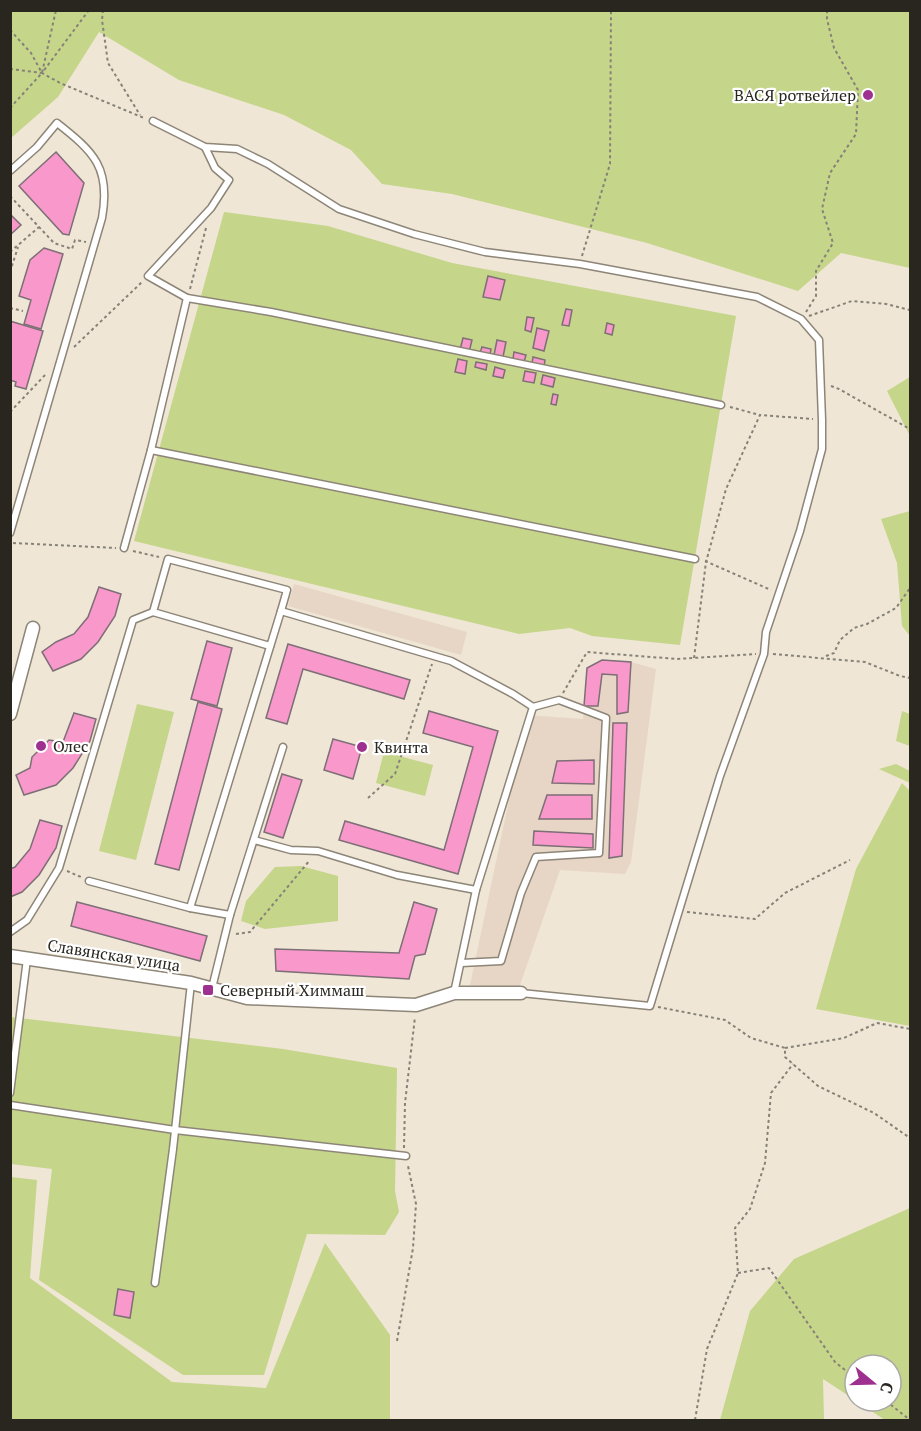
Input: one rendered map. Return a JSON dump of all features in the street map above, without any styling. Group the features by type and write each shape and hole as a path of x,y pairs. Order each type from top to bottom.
{"street":[{"path":"10,714 33,628"},
{"name":"Славянская улица","path":"10,956 191,983 247,998 416,1005 454,993 521,993"}],"lane":[{"path":"153,121 205,147 237,149 268,164 339,209 414,234 485,252 580,264 757,297 801,319 819,340 822,449 813,485 766,632 764,654 720,776 650,1006 521,993"},
{"path":"10,171 37,147 57,123 81,142 99,164 105,184 105,203 94,244 10,533"},
{"path":"205,147 215,168 229,180 211,208 148,276 187,298 271,312 721,405"},
{"path":"124,548 151,450 187,298"},
{"path":"151,450 695,560"},
{"path":"153,612 168,559 286,590 190,908"},
{"path":"281,610 435,656 513,694 533,707 559,700 606,718 599,853 536,857 521,893 501,961 461,963"},
{"path":"10,932 27,920 58,868 133,620 153,612 270,646"},
{"path":"454,993 476,890 533,707"},
{"path":"212,989 230,915 283,747"},
{"path":"254,840 291,850 318,851 396,875 476,890"},
{"path":"88,881 190,908 230,915"},
{"path":"10,1093 27,958"},
{"path":"155,1283 191,983"},
{"path":"10,1105 175,1130 406,1156"}],"path":[{"path":"42,73 56,10"},
{"path":"10,108 42,73 89,10"},
{"path":"103,10 102,20 108,63 140,116"},
{"path":"580,264 610,164 611,10"},
{"path":"801,319 816,296 816,271 833,243 822,209 830,173 856,134 858,90 834,48 827,20 827,10"},
{"path":"10,30 31,53 42,73"},
{"path":"10,69 42,73 153,121"},
{"path":"10,196 54,243 72,249 75,240 94,244"},
{"path":"187,298 211,208"},
{"path":"10,252 39,227"},
{"path":"10,272 19,244"},
{"path":"10,412 148,276"},
{"path":"801,319 852,301 886,304 910,310"},
{"path":"10,308 23,311"},
{"path":"820,383 839,389 910,429"},
{"path":"721,405 760,415 822,420"},
{"path":"694,658 706,562 726,489 760,415"},
{"path":"10,543 124,548 168,559"},
{"path":"695,560 706,562 779,594"},
{"path":"824,658 834,653 840,640 854,628 867,624 896,608 910,588"},
{"path":"559,700 587,652 677,659 764,654 824,658 865,662 910,678"},
{"path":"368,798 395,774 435,656"},
{"path":"225,936 250,932 318,851"},
{"path":"679,911 755,920 785,893 849,860"},
{"path":"58,868 88,881"},
{"path":"397,1341 413,1248 416,1204 404,1146 405,1103 416,1005"},
{"path":"650,1006 725,1020 751,1038 784,1048 844,1038 877,1023 910,1029"},
{"path":"784,1048 785,1057 818,1086 874,1113 910,1138"},
{"path":"695,1420 707,1349 738,1273 735,1228 750,1209 765,1162 771,1093 793,1064"},
{"path":"738,1273 770,1268 835,1362 843,1368"}],"shaded area":[{"path":"294,584 467,632 461,655 288,606"},
{"path":"602,660 631,662 656,669 631,862 625,874 560,870 519,988 470,985 527,715 583,719 587,668"}],"green space":[{"path":"11,10 910,11 910,268 841,253 798,291 647,243 452,194 382,184 351,150 284,115 179,80 99,32 58,97 11,138"},
{"path":"224,212 328,226 452,263 736,316 680,645 592,636 570,628 519,634 134,541"},
{"path":"910,377 910,436 887,391"},
{"path":"910,511 910,636 902,626 897,563 881,519"},
{"path":"137,704 174,712 136,860 99,851"},
{"path":"902,711 910,714 910,746 896,741"},
{"path":"384,752 433,765 425,796 376,783"},
{"path":"896,764 910,771 910,783 879,769"},
{"path":"902,783 910,791 910,1026 816,1009 856,869"},
{"path":"301,866 338,876 338,921 265,929 241,921 246,901 275,867"},
{"path":"11,1017 283,1049 397,1068 395,1191 399,1212 385,1235 307,1234 264,1375 183,1375 39,1280 52,1169 11,1164"},
{"path":"11,1177 37,1180 30,1278 172,1382 266,1388 325,1243 390,1335 390,1420 11,1420"},
{"path":"910,1208 910,1420 885,1420 874,1413 903,1413 903,1353 843,1353 843,1392 823,1379 824,1420 720,1420 750,1311 794,1259"}],"building":[{"path":"56,152 84,183 69,235 63,234 19,186"},
{"path":"10,214 21,225 10,235"},
{"path":"44,248 63,254 41,329 24,324 31,300 19,296 30,260"},
{"path":"488,276 505,280 500,300 483,297"},
{"path":"566,309 572,310 569,326 562,325"},
{"path":"527,317 534,318 531,332 525,330"},
{"path":"10,321 43,331 26,389 15,386 16,382 10,380"},
{"path":"607,323 614,325 612,335 605,333"},
{"path":"537,328 549,331 544,351 533,348"},
{"path":"463,338 472,340 469,352 460,350"},
{"path":"497,340 506,342 503,357 494,355"},
{"path":"482,347 491,349 490,355 480,353"},
{"path":"514,352 526,355 524,362 513,359"},
{"path":"533,357 545,360 544,367 532,364"},
{"path":"458,359 467,361 465,374 455,372"},
{"path":"476,362 487,364 486,370 475,367"},
{"path":"495,367 505,370 503,378 493,376"},
{"path":"525,371 536,373 534,383 523,381"},
{"path":"543,375 555,378 553,387 541,384"},
{"path":"553,394 558,395 556,405 551,404"},
{"path":"99,587 121,594 115,616 98,642 81,659 53,671 42,652 56,642 74,634 88,617"},
{"path":"207,641 232,648 217,706 191,699"},
{"path":"288,644 410,680 404,699 303,669 287,724 266,718"},
{"path":"602,660 631,662 628,712 617,714 617,675 602,674 598,706 584,706 587,668"},
{"path":"198,702 222,709 179,870 155,864"},
{"path":"429,711 498,731 458,874 339,840 345,821 444,850 473,747 423,733"},
{"path":"74,713 96,719 90,741 73,768 56,785 24,795 16,775 30,768 32,757 49,740 63,742"},
{"path":"613,723 627,723 622,856 609,858"},
{"path":"333,739 362,747 353,779 324,770"},
{"path":"594,760 594,784 552,783 557,761"},
{"path":"282,774 302,780 283,838 264,832"},
{"path":"547,795 592,795 592,819 539,819"},
{"path":"40,820 62,826 56,848 39,875 22,892 10,897 10,869 15,867 30,849"},
{"path":"534,831 593,834 593,848 533,845"},
{"path":"77,902 207,936 200,961 71,926"},
{"path":"414,902 437,909 425,954 415,956 409,979 276,971 275,949 399,953"},
{"path":"118,1289 134,1292 130,1318 114,1315"}],"place":[{"name":"ВАСЯ ротвейлер","path":"868,95"},
{"name":"Олес","path":"41,746"},
{"name":"Квинта","path":"362,747"},
{"name":"Северный Химмаш","path":"208,990"}]}
